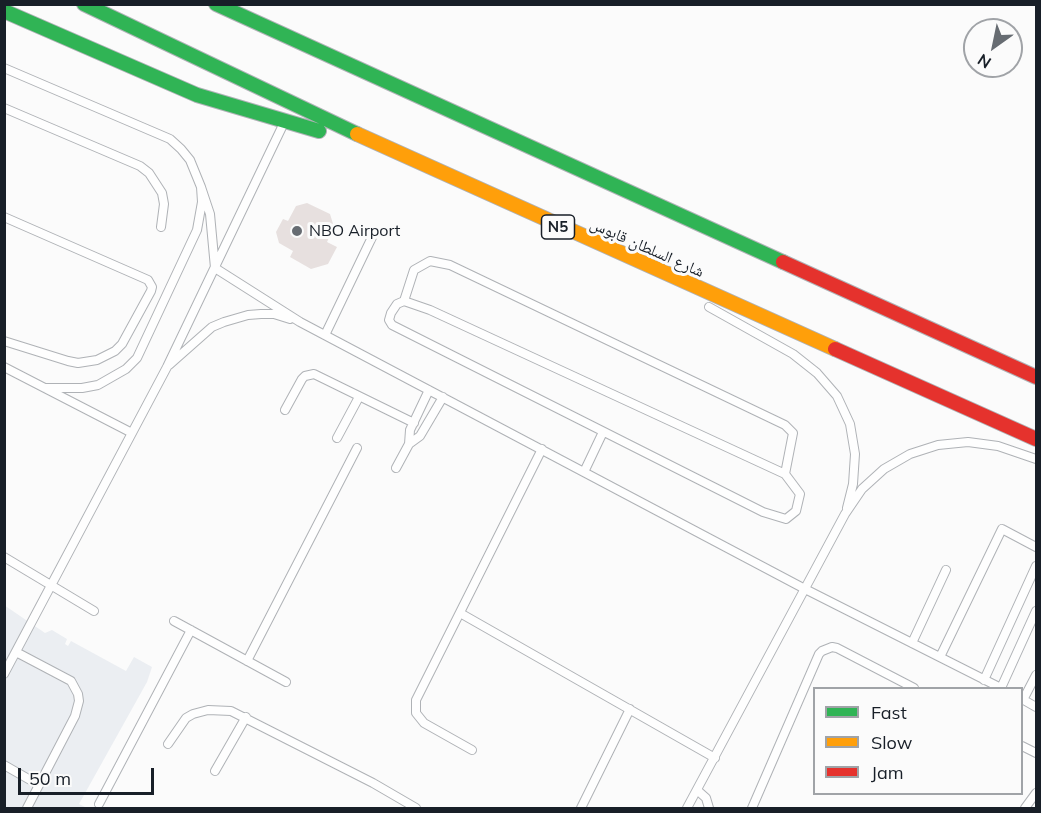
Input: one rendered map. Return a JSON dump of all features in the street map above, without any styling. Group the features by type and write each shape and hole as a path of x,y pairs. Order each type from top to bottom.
{"highway":[{"name":"شارع السلطان قابوس","path":"84,4 405,157 1036,439"},
{"path":"216,4 1036,377"},
{"path":"4,11 197,95 405,157"}],"lane":[{"path":"4,68 157,132 181,149 190,160 210,214 215,268"},
{"path":"4,108 140,166 149,173 162,193 164,204 161,227"},
{"path":"4,674 167,367 285,121"},
{"path":"45,388 82,388 98,385 126,369 137,358 197,230 202,201 201,187"},
{"path":"4,217 148,280 152,291 122,344 115,351 97,360 78,363 68,361 4,341"},
{"path":"325,335 375,231"},
{"path":"590,241 661,280"},
{"path":"404,301 414,270 430,261 450,265 785,425 793,433 785,474"},
{"path":"215,268 300,322 806,589 999,687"},
{"path":"404,301 430,310 785,474 800,494 796,511 786,519 763,512 392,325 391,313 397,304 404,301"},
{"path":"701,303 793,354 817,373 837,396 850,424 855,454 854,484 845,514"},
{"path":"167,367 212,327 224,322 261,314 274,314 300,322"},
{"path":"4,367 132,433"},
{"path":"285,410 302,379 309,374 318,376 414,423"},
{"path":"409,444 409,435 429,390"},
{"path":"338,438 359,397"},
{"path":"396,468 409,444 420,436 443,397"},
{"path":"584,472 603,432"},
{"path":"687,808 716,758 845,514 862,489 884,469 910,454 938,445 968,442 998,446 1036,459"},
{"path":"247,661 357,448"},
{"path":"472,750 419,719 415,707 416,700 542,449"},
{"path":"940,657 1002,529 1036,547"},
{"path":"4,557 94,611"},
{"path":"984,680 1036,566"},
{"path":"912,643 946,570"},
{"path":"1001,687 1036,611"},
{"path":"460,613 716,758"},
{"path":"174,621 286,682"},
{"path":"99,804 191,630"},
{"path":"752,808 822,651 832,647 837,648 912,687"},
{"path":"16,652 64,676 71,681 78,694 78,709 27,808"},
{"path":"1023,698 1036,675"},
{"path":"168,744 186,718 200,712 223,710 246,717 416,808"},
{"path":"581,808 630,710"},
{"path":"215,771 246,717"},
{"path":"4,765 39,785"},
{"path":"697,790 706,798 709,808"},
{"path":"1026,806 1036,793"}],"shaded area":[{"path":"4,605 45,633 52,630 67,639 65,644 68,646 71,641 126,671 134,657 152,667 147,682 79,804 87,808 5,808"}],"building":[{"path":"307,203 330,214 334,227 327,242 337,247 328,264 311,269 290,257 293,251 279,243 276,232 283,219 288,221 296,206"}],"traffic: fast":[{"path":"84,4 357,134"},
{"path":"216,4 783,262"},
{"path":"4,11 197,95 319,131"}],"traffic: slow":[{"path":"357,134 835,349"}],"traffic: jam":[{"path":"783,262 1036,377"},
{"path":"835,349 1036,439"}],"place":[{"name":"NBO Airport","path":"297,231"}]}
